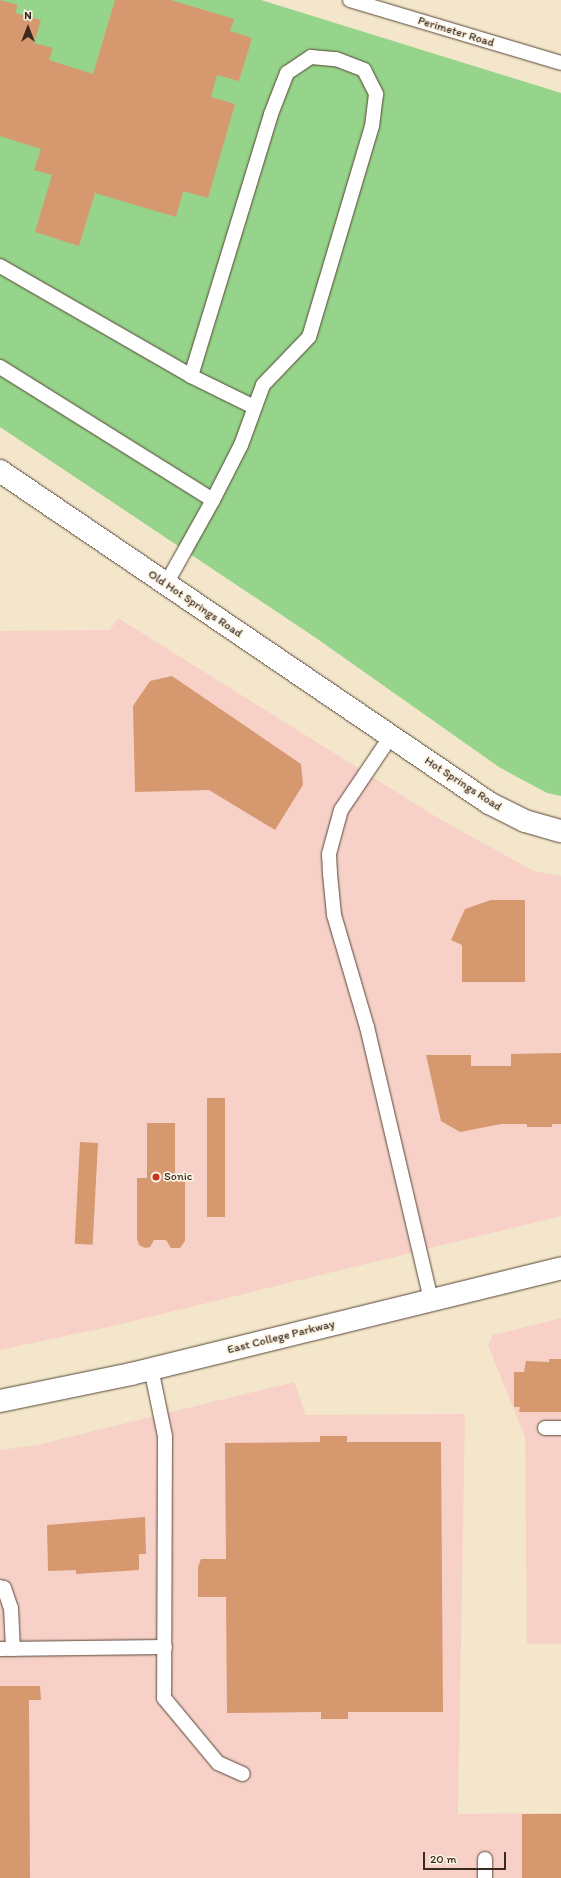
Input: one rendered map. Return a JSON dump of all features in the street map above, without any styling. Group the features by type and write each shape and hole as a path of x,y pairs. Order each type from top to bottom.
{"street":[{"name":"Old Hot Springs Road","path":"0,471 391,736"},
{"name":"Hot Springs Road","path":"391,736 489,803 525,821 561,831"},
{"name":"East College Parkway","path":"0,1401 151,1368 561,1268"}],"lane":[{"name":"Perimeter Road","path":"350,0 561,63"},
{"path":"166,584 214,500 241,446 263,385 309,337 372,126 376,94 364,70 336,59 311,57 287,73 270,114 190,376"},
{"path":"0,266 190,376 254,407"},
{"path":"0,367 214,500"},
{"path":"391,736 341,810 329,854 330,874 334,915 367,1027 430,1300"},
{"path":"151,1368 165,1436 164,1698 218,1763 243,1774"},
{"path":"545,1428 561,1428"},
{"path":"0,1586 4,1588 12,1608 6,1649 165,1647"},
{"path":"485,1859 486,1878"}],"shaded area":[{"path":"118,618 438,818 534,871 561,876 561,1216 117,1325 0,1350 0,631 110,630"},
{"path":"561,1318 561,1644 527,1644 525,1437 488,1345 493,1335"},
{"path":"294,1382 306,1415 465,1414 458,1814 561,1813 561,1878 0,1878 0,1450 37,1445"}],"green space":[{"path":"0,0 261,0 561,93 561,796 547,793 499,767 316,638 0,427"}],"building":[{"path":"0,0 18,5 15,13 41,20 34,43 53,48 49,60 93,74 115,0 171,0 234,19 230,31 252,38 239,81 217,75 211,97 235,104 208,198 183,191 176,217 95,193 79,246 35,232 52,175 34,170 41,149 0,136"},
{"path":"172,676 301,764 303,785 275,830 209,790 135,792 133,706 150,681"},
{"path":"491,900 525,900 525,982 462,982 462,945 451,940 465,909"},
{"path":"561,1053 561,1124 552,1124 552,1127 527,1127 527,1124 501,1124 460,1132 441,1121 426,1055 471,1055 471,1066 511,1066 511,1054"},
{"path":"207,1098 225,1098 225,1217 207,1217"},
{"path":"147,1123 175,1123 175,1177 185,1177 185,1241 180,1248 171,1248 166,1240 154,1240 150,1247 145,1248 139,1245 137,1239 137,1178 147,1178"},
{"path":"80,1142 98,1143 93,1245 75,1244"},
{"path":"549,1359 561,1359 561,1412 519,1412 520,1407 514,1407 514,1372 524,1372 526,1361 549,1362"},
{"path":"320,1436 347,1436 347,1442 441,1442 443,1712 348,1712 348,1719 321,1719 321,1712 227,1713 226,1597 198,1597 198,1567 201,1559 226,1559 225,1443 320,1442"},
{"path":"145,1517 146,1554 139,1554 139,1570 76,1574 76,1570 48,1571 47,1525"},
{"path":"0,1686 40,1686 41,1700 29,1700 30,1878 0,1878"},
{"path":"522,1814 561,1814 561,1878 522,1878"}],"place":[{"name":"Sonic","path":"156,1177"}]}
